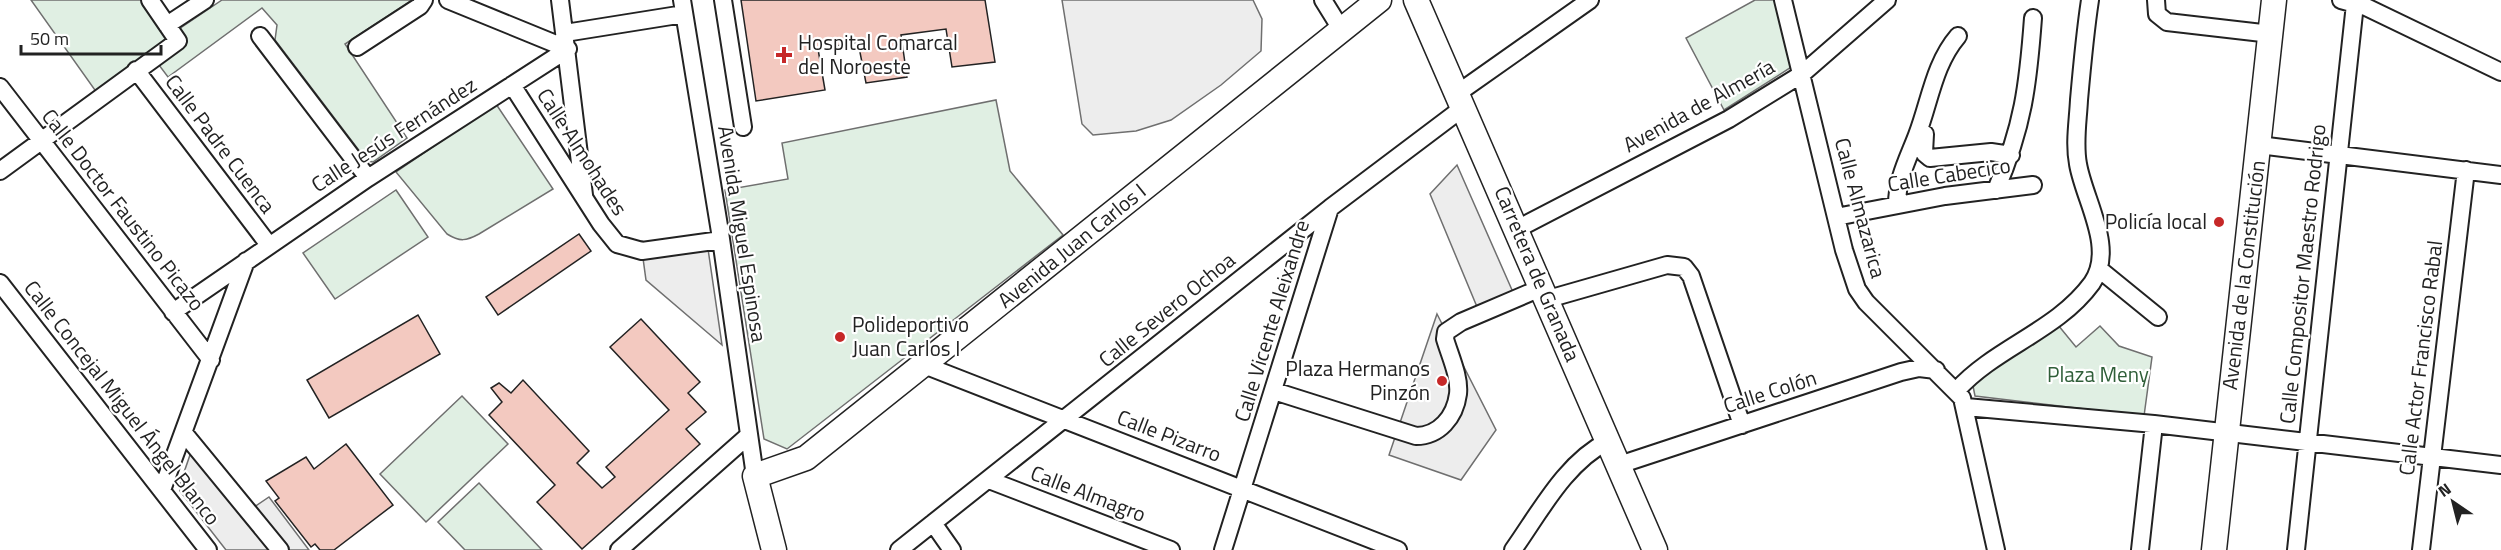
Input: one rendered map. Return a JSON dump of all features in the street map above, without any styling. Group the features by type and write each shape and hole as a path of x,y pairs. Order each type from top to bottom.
{"street":[{"path":"0,171 40,139 178,41 150,0"},
{"path":"167,25 205,0"},
{"path":"357,47 420,6 424,0"},
{"path":"448,0 566,41 683,7"},
{"path":"560,0 585,199"},
{"path":"723,0 743,127"},
{"path":"1323,0 1341,29"},
{"name":"Avenida Juan Carlos I","path":"754,476 806,458 1379,0"},
{"name":"Carretera de Granada","path":"1416,0 1655,550"},
{"name":"Calle Severo Ochoa","path":"899,550 1066,420 1461,100 1590,0"},
{"name":"Calle Almazarica","path":"1783,0 1836,217 1857,289 1889,327 1957,390 1966,407 1996,550"},
{"name":"Avenida de Almería","path":"1517,229 1729,119 1802,74 1887,0"},
{"path":"1957,390 1971,374 2061,316 2092,282 2099,269 2099,238 2078,162 2076,135 2090,0"},
{"path":"2156,0 2157,14 2167,22 2271,34"},
{"name":"Avenida de la Constitución","path":"2214,550 2274,0"},
{"path":"2359,3 2501,72"},
{"name":"Calle Compositor Maestro Rodrigo","path":"2296,550 2306,444 2359,3"},
{"name":"Avenida Miguel Espinosa","path":"683,7 721,240 754,476"},
{"path":"1995,190 2011,155 2020,125 2028,82 2033,18"},
{"path":"260,36 368,178"},
{"path":"1897,205 1900,175 1917,134 1939,64 1958,36"},
{"name":"Calle Jesús Fernández","path":"173,312 368,178 512,85 566,41"},
{"name":"Calle Padre Cuenca","path":"136,70 269,245"},
{"name":"Calle Almohades","path":"512,85 585,199 617,244 628,249 642,251 721,240"},
{"name":"Calle Doctor Faustino Picazo","path":"0,87 211,360"},
{"path":"1917,134 1925,134 1924,153 1930,158 1990,152 2011,155"},
{"path":"2259,145 2340,157 2501,175"},
{"name":"Calle Actor Francisco Rabal","path":"2421,550 2466,171"},
{"name":"Calle Cabecico","path":"1836,217 1897,205 2033,185"},
{"name":"Calle Vicente Aleixandre","path":"1223,550 1244,489 1330,208"},
{"path":"162,490 246,261"},
{"path":"1274,391 1416,436 1432,434 1446,422 1458,394 1445,339 1446,332 1461,322 1545,293 1667,265 1680,266 1691,276 1742,425"},
{"path":"2099,269 2158,317"},
{"name":"Calle Concejal Miguel Ángel Blanco","path":"0,283 208,550"},
{"name":"Calle Pizarro","path":"924,365 1398,550"},
{"name":"Calle Colón","path":"1619,465 1901,372 1919,368 1936,370"},
{"path":"1966,407 2154,424 2306,444 2501,465"},
{"path":"2140,550 2154,424"},
{"path":"184,433 280,550"},
{"path":"619,550 749,435"},
{"path":"1513,550 1580,460 1608,441"},
{"path":"754,476 774,550"},
{"name":"Calle Almagro","path":"989,480 1171,550"},
{"path":"933,523 952,550"}],"green space":[{"path":"31,0 142,0 167,37 222,0 412,0 345,44 407,138 373,162 367,161 275,40 277,25 262,8 168,77 156,61 102,100"},
{"path":"1755,0 1777,0 1793,66 1724,110 1686,38"},
{"name":"Polideportivo Juan Carlos I","path":"996,100 1010,171 1063,235 787,449 764,439 725,190 788,179 782,143"},
{"path":"496,104 553,189 474,236 463,240 447,234 396,172"},
{"path":"396,190 428,237 335,299 303,253"},
{"name":"Plaza Meny","path":"2058,325 2076,347 2100,326 2119,346 2152,357 2144,416 1975,396 1972,381"},
{"path":"462,396 508,444 426,522 380,474"},
{"path":"479,483 542,550 465,550 438,522"}],"shaded area":[{"path":"1062,0 1253,0 1262,19 1261,51 1221,85 1171,120 1136,131 1093,135 1082,124"},
{"path":"1457,165 1516,299 1480,314 1430,194"},
{"path":"707,242 722,345 646,280 642,251"},
{"name":"Plaza Hermanos Pinzón","path":"1437,314 1496,430 1461,480 1389,455"},
{"path":"194,454 244,514 269,497 309,550 226,550 180,491 180,484 190,455"}],"building":[{"name":"Hospital Comarcal del Noroeste","path":"741,0 985,0 995,62 952,67 946,29 901,35 907,77 866,83 858,42 818,49 825,90 756,101"},
{"path":"579,234 591,251 498,315 486,297"},
{"path":"418,315 440,354 329,418 307,380"},
{"path":"641,319 700,382 688,393 706,412 686,429 700,444 582,549 537,502 555,485 489,415 502,402 491,388 499,383 511,393 523,380 589,451 577,463 602,488 615,477 606,467 669,410 610,347"},
{"path":"346,444 393,505 334,550 320,550 315,544 311,547 275,501 279,498 266,481 306,457 314,469"}],"place":[{"name":"Hospital Comarcal del Noroeste","path":"784,55"},
{"name":"Policía local","path":"2219,222"},
{"name":"Polideportivo Juan Carlos I","path":"840,337"},
{"name":"Plaza Hermanos Pinzón","path":"1442,381"}]}
